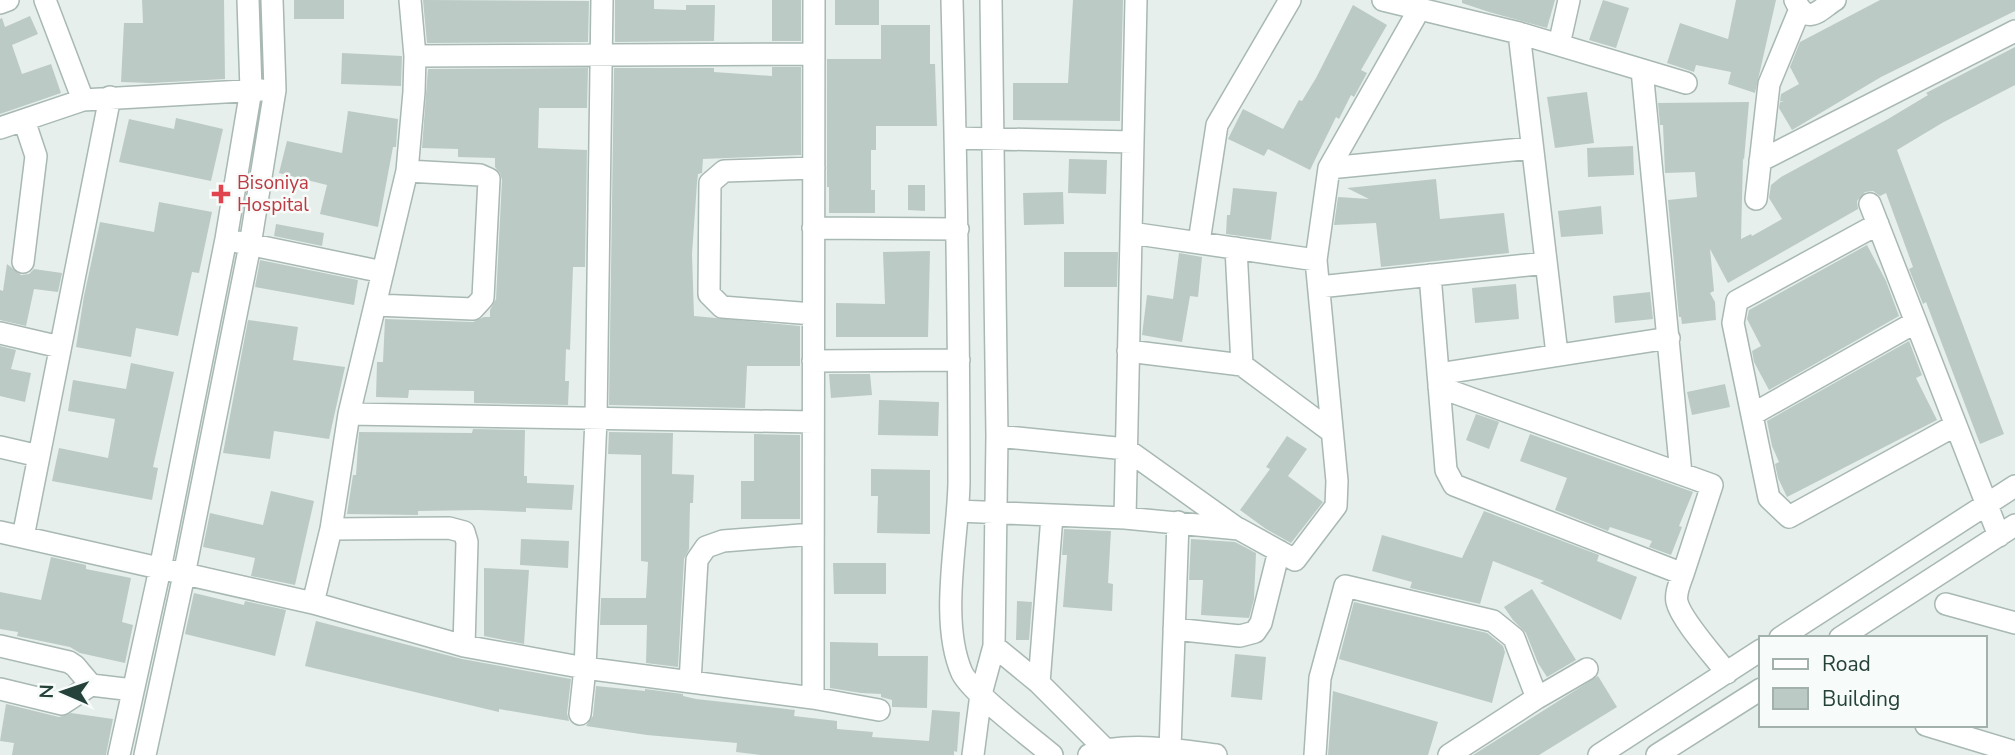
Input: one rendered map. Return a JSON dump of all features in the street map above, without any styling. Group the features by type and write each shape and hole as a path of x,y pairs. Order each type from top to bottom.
{"street":[{"path":"0,4 9,0"},
{"path":"45,0 83,100"},
{"path":"119,755 160,569 226,239 251,90 248,0"},
{"path":"145,755 250,245 275,90 272,0"},
{"path":"313,603 331,528 349,414 407,171 415,56 410,0"},
{"path":"580,714 585,668 596,419 602,0"},
{"path":"813,698 814,0"},
{"path":"952,0 959,360 958,511 950,593 954,642 962,674 981,694 1052,755"},
{"path":"974,755 981,694 994,646 997,436 991,0"},
{"path":"1125,518 1136,0"},
{"path":"1199,242 1217,125 1290,0"},
{"path":"1383,0 1519,33 1686,83"},
{"path":"1559,45 1569,0"},
{"path":"1756,199 1769,84 1798,4 1805,12 1816,14 1822,12 1832,1"},
{"path":"997,436 1126,449 1239,529 1295,560 1336,506 1337,481 1316,260 1329,168 1420,8"},
{"path":"1760,161 2015,31"},
{"path":"1519,33 1557,354"},
{"path":"415,56 814,54"},
{"path":"1642,70 1681,474"},
{"path":"0,128 83,100 275,90"},
{"path":"23,537 110,97"},
{"path":"23,261 36,156 24,120"},
{"path":"955,138 1133,142"},
{"path":"1329,168 1532,148"},
{"path":"813,314 722,307 709,294 710,183 724,172 814,168"},
{"path":"375,305 473,309 483,298 489,179 480,175 407,171"},
{"path":"1843,636 2007,530 1986,504 1976,484 1956,425 1874,214 1737,302 1733,323 1769,498 1789,517 1956,425"},
{"path":"813,228 958,229"},
{"path":"1131,233 1316,260"},
{"path":"226,239 383,272"},
{"path":"1236,248 1242,365"},
{"path":"1319,287 1546,263"},
{"path":"1430,275 1446,470 1454,485 1683,575"},
{"path":"1753,414 1916,322"},
{"path":"0,333 60,348"},
{"path":"1439,381 1557,354 1669,338"},
{"path":"1128,351 1242,365 1332,432"},
{"path":"813,361 959,360"},
{"path":"1439,381 1712,485 1677,592 1677,603 1727,673"},
{"path":"349,414 813,422"},
{"path":"0,447 39,456"},
{"path":"1783,636 2015,486"},
{"path":"958,511 1125,518 1239,529"},
{"path":"1039,683 1052,516"},
{"path":"1170,749 1178,522"},
{"path":"331,528 449,528 464,532 467,542 464,646"},
{"path":"0,532 313,603 464,646 585,668 813,698 879,710"},
{"path":"690,682 697,560 706,547 723,541 813,534"},
{"path":"1174,629 1240,636 1255,632 1261,623 1279,551"},
{"path":"1315,755 1320,678 1345,586 1493,621 1514,638 1537,698"},
{"path":"1946,604 2015,623"},
{"path":"0,646 69,662 91,685"},
{"path":"994,646 1039,683 1101,753 1170,749 1216,755"},
{"path":"1599,755 1759,651"},
{"path":"1449,755 1587,669"},
{"path":"0,689 62,704 91,685 133,690"},
{"path":"1657,755 1759,690"},
{"path":"1933,727 2015,752"}],"building":[{"path":"142,0 224,0 225,79 121,82 124,23 143,23"},
{"path":"294,0 344,0 344,19 294,19"},
{"path":"423,0 589,1 588,42 427,43"},
{"path":"615,0 654,0 654,9 686,10 686,5 715,5 714,41 615,42"},
{"path":"772,0 801,0 801,41 772,41"},
{"path":"835,0 879,0 879,25 835,25"},
{"path":"1073,0 1123,0 1120,121 1013,120 1013,83 1068,83"},
{"path":"1462,0 1555,0 1547,28 1489,12 1462,3"},
{"path":"1603,0 1629,8 1616,48 1589,40"},
{"path":"1736,0 1776,0 1755,93 1728,84 1731,72 1696,65 1694,72 1667,63 1680,23 1728,39"},
{"path":"1880,0 2015,0 2015,11 1881,77 1792,130 1779,108 1780,102 1784,102 1780,101 1781,94 1799,84 1790,67 1800,42"},
{"path":"1353,5 1387,25 1361,70 1367,73 1354,97 1351,95 1339,119 1336,117 1310,170 1268,149 1264,156 1228,139 1243,109 1283,129 1299,100 1302,101 1316,78"},
{"path":"30,16 38,34 12,45 22,74 51,64 61,93 0,114 0,19 2,18 5,27"},
{"path":"881,25 930,25 930,64 935,64 937,126 876,126 876,150 871,150 871,190 875,190 875,213 829,213 827,59 881,59"},
{"path":"2015,47 2015,85 1897,150 2004,434 1980,444 1926,302 1923,304 1909,269 1913,267 1886,193 1880,196 1873,191 1865,192 1857,201 1858,209 1728,283 1710,249 1714,291 1710,293 1715,302 1716,320 1682,324 1679,317 1668,200 1697,197 1695,172 1665,173 1663,125 1660,125 1658,103 1749,102 1744,160 1743,158 1741,239 1751,234 1752,236 1782,219 1769,198 1771,185 1781,177 1888,119 1928,95 1926,93"},
{"path":"342,53 402,56 401,86 341,84"},
{"path":"772,67 801,67 801,155 703,159 702,173 698,174 692,254 694,316 800,326 800,366 747,366 745,408 609,405 614,68 714,68 714,72 772,76"},
{"path":"588,68 587,108 539,108 538,148 587,150 585,267 573,267 570,350 566,349 565,381 569,381 568,405 474,403 474,391 409,390 408,398 376,397 377,362 383,362 385,319 473,322 490,317 490,310 496,299 502,180 500,173 495,167 495,158 458,157 458,149 422,148 428,69"},
{"path":"1587,92 1594,143 1555,148 1547,97"},
{"path":"348,111 398,119 396,147 393,147 378,227 320,214 327,185 279,173 287,141 342,153"},
{"path":"176,118 223,129 211,181 119,162 129,119 174,129"},
{"path":"1633,146 1634,175 1588,177 1587,148"},
{"path":"1069,159 1107,160 1106,194 1068,193"},
{"path":"1436,179 1440,219 1504,213 1509,253 1381,267 1376,223 1334,225 1338,197 1369,199 1347,188"},
{"path":"908,185 925,185 925,211 908,210"},
{"path":"1233,188 1277,192 1271,240 1226,234"},
{"path":"1063,192 1064,224 1024,225 1023,193"},
{"path":"159,202 212,212 199,273 192,272 178,336 136,328 131,357 76,347 100,222 154,232"},
{"path":"1601,206 1603,234 1561,237 1558,211"},
{"path":"276,224 324,233 322,246 274,236"},
{"path":"1867,245 1886,281 1899,316 1769,390 1754,362 1752,351 1761,346 1747,319 1749,310"},
{"path":"930,251 928,337 836,337 836,303 885,304 883,252"},
{"path":"1064,252 1118,252 1117,287 1064,287"},
{"path":"1179,253 1202,257 1198,297 1190,296 1182,342 1142,335 1147,295 1173,299"},
{"path":"260,260 358,280 354,305 255,287"},
{"path":"7,264 21,275 29,274 34,269 62,273 58,292 34,289 26,326 0,320 0,290 3,291"},
{"path":"1516,284 1519,319 1475,323 1472,288"},
{"path":"1650,292 1653,319 1615,323 1613,296"},
{"path":"248,320 298,327 293,360 345,367 329,439 274,431 270,459 223,453"},
{"path":"1909,341 1922,375 1916,378 1937,420 1787,497 1778,478 1775,464 1779,462 1772,446 1767,421"},
{"path":"0,346 16,350 11,369 31,373 25,402 0,396"},
{"path":"131,363 174,372 153,467 158,468 152,500 52,481 59,448 108,458 115,419 68,411 73,380 126,389"},
{"path":"829,374 870,374 872,395 831,398"},
{"path":"1725,384 1730,407 1692,415 1687,392"},
{"path":"879,400 939,402 938,436 878,435"},
{"path":"1476,414 1499,422 1489,449 1466,440"},
{"path":"473,429 525,430 524,476 527,476 527,483 574,485 572,510 526,508 526,512 479,510 418,511 418,515 347,514 353,475 356,475 359,432 472,433"},
{"path":"609,432 673,433 672,474 694,475 693,503 690,503 689,549 684,559 678,667 646,663 647,625 600,625 601,598 646,598 648,562 641,561 641,455 608,454"},
{"path":"754,434 800,435 800,519 741,519 741,481 754,481"},
{"path":"1530,434 1693,492 1671,555 1649,547 1652,541 1610,527 1608,531 1555,510 1567,478 1520,461"},
{"path":"1287,436 1307,449 1288,476 1323,502 1291,543 1240,510 1270,469 1266,467"},
{"path":"871,469 930,470 930,534 877,533 878,496 871,496"},
{"path":"271,491 314,501 295,585 251,576 255,558 203,547 210,513 263,525"},
{"path":"1484,511 1599,555 1597,561 1637,577 1621,620 1540,583 1544,581 1493,561 1480,604 1410,588 1412,582 1372,571 1382,535 1462,558"},
{"path":"1064,529 1111,531 1108,583 1113,584 1112,611 1063,607 1067,555 1062,555"},
{"path":"521,539 569,541 568,568 520,565"},
{"path":"1191,539 1235,542 1256,553 1254,599 1249,618 1201,615 1203,580 1189,580"},
{"path":"51,557 86,565 86,569 131,578 122,622 133,625 125,663 80,653 70,647 17,636 18,632 0,629 0,592 41,600"},
{"path":"833,563 886,563 886,594 834,594"},
{"path":"484,568 529,570 524,644 484,636"},
{"path":"1532,589 1576,660 1547,677 1526,633 1504,607"},
{"path":"194,593 244,605 245,601 286,610 275,656 185,634"},
{"path":"1017,601 1032,602 1029,640 1016,640"},
{"path":"1354,602 1487,633 1503,646 1505,652 1492,703 1339,659"},
{"path":"316,621 462,659 571,679 567,713 569,721 499,709 499,712 305,666"},
{"path":"830,642 878,643 878,656 928,656 927,708 892,707 892,700 881,697 881,694 830,688"},
{"path":"1235,654 1266,657 1262,700 1231,697"},
{"path":"1598,676 1617,707 1539,755 1473,755"},
{"path":"596,686 645,689 683,694 696,699 795,710 794,716 837,721 837,729 873,732 872,737 929,741 932,710 960,712 957,752 954,751 954,755 761,755 736,752 737,743 647,735 586,726 593,716"},
{"path":"1333,691 1438,722 1428,755 1328,755"},
{"path":"6,704 59,717 71,713 113,719 106,755 12,755 14,743 0,741"}],"place":[{"name":"Bisoniya Hospital","path":"221,194"}]}
